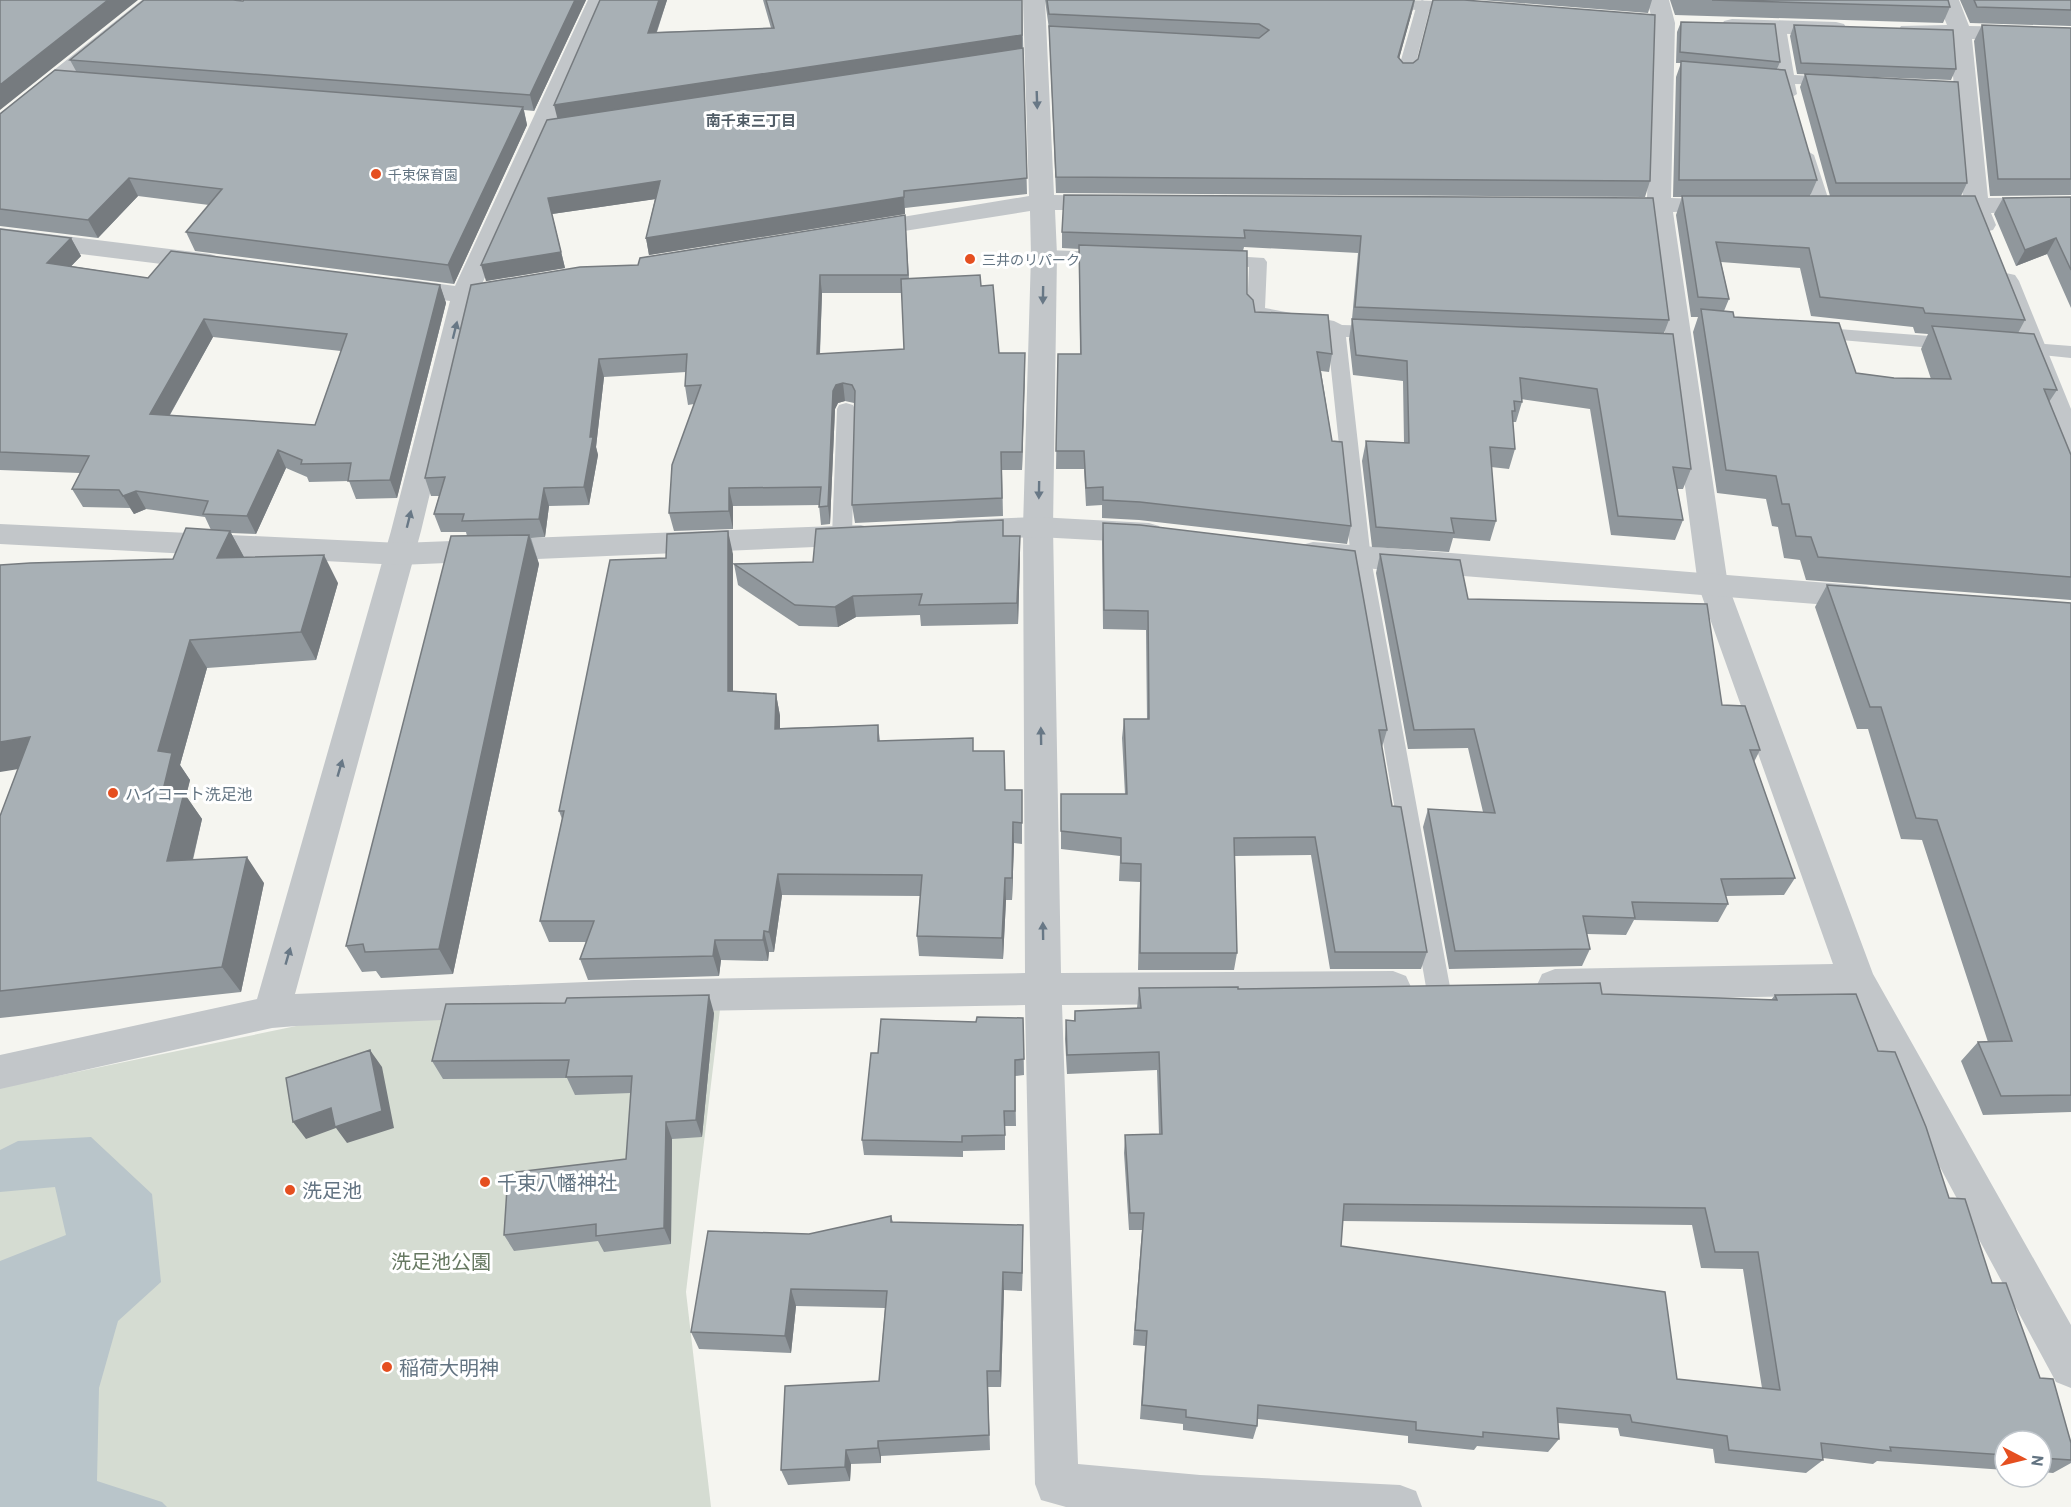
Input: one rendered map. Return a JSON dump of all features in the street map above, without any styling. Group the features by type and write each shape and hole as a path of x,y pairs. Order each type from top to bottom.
{"street":[{"path":"2,121 155,0"},
{"path":"272,1012 400,554 464,295 545,124 599,0"},
{"path":"1034,0 1040,202 1044,255 1038,527 1043,989 1058,1484 1203,1502 1400,1507"},
{"path":"1368,0 1499,11"},
{"path":"1948,0 1960,32 1960,88 1976,205 2071,443"},
{"path":"1663,17 1670,69 1660,205 1713,585 1857,979 2071,1367"},
{"path":"1711,25 1858,30"},
{"path":"1892,30 2071,35"},
{"path":"840,234 1040,202 1134,203"},
{"path":"1579,204 1753,206"},
{"path":"1917,206 2071,204"},
{"path":"0,236 238,266"},
{"path":"381,284 464,295 534,283"},
{"path":"934,532 1038,527 1174,537"},
{"path":"0,534 400,554 888,534"},
{"path":"1291,550 1360,559 1895,599"},
{"path":"1521,986 1857,979"},
{"path":"0,1072 272,1012 368,1005 634,996 1043,989 1474,986"}],"lane":[{"path":"1406,75 1424,4"},
{"path":"1779,28 1786,80 1793,110"},
{"path":"1742,76 1853,83"},
{"path":"55,81 79,83"},
{"path":"1801,140 1823,206"},
{"path":"1044,255 1127,257"},
{"path":"1198,260 1258,262 1256,312 1334,327 1336,330 1396,333"},
{"path":"1336,330 1360,559 1438,987"},
{"path":"1796,332 1974,345"},
{"path":"1998,347 2071,352"},
{"path":"842,536 846,409"}],"green space":[{"name":"洗足池公園","path":"721,1001 686,1292 711,1507 0,1507 0,1088 325,1020"}],"shaded area":[{"path":"91,1137 152,1194 161,1282 118,1321 99,1388 97,1481 162,1502 167,1507 0,1507 0,1261 66,1235 55,1187 0,1192 0,1150 18,1141"}],"building":[{"path":"0,0 108,0 0,85"},
{"path":"144,0 575,0 530,95 70,60"},
{"path":"600,0 659,0 648,33 774,28 766,0 1022,0 1022,35 554,105"},
{"path":"1047,0 1414,0 1398,57 1403,63 1413,63 1418,59 1433,0 1464,0 1655,15 1650,181 1056,177 1049,26 1259,38 1269,30 1259,24 1049,14"},
{"path":"1712,0 1948,0 1950,7"},
{"path":"1974,0 2071,0 2071,10 1977,7"},
{"path":"1681,22 1775,24 1780,62 1680,52"},
{"path":"1794,25 1953,30 1956,69 1801,63"},
{"path":"1982,25 2071,28 2071,179 1998,179"},
{"path":"1023,48 1027,178 904,191 904,197 646,238 660,181 548,198 561,252 481,265 547,120"},
{"path":"1681,61 1785,70 1817,180 1679,180"},
{"path":"55,70 523,107 448,265 186,232 222,189 129,178 88,220 0,209 0,114"},
{"path":"1805,74 1958,82 1967,183 1836,183"},
{"path":"1064,195 1653,198 1669,320 1355,307 1361,236 1244,230 1245,238 1062,232"},
{"path":"1682,196 1975,196 2025,320 1925,313 1923,308 1820,297 1809,248 1716,242 1729,299 1698,297"},
{"path":"2071,197 2071,270 2056,238 2025,250 2003,198"},
{"path":"905,215 908,275 820,275 817,354 904,349 901,279 980,275 981,286 993,285 999,353 1025,353 1022,452 1001,452 1002,498 852,505 855,391 852,385 843,383 836,385 833,391 828,506 819,507 821,487 729,488 729,511 669,513 672,465 701,385 685,386 687,354 599,359 590,437 593,437 584,487 544,488 539,519 462,521 464,514 434,514 445,477 425,478 471,285 580,267 638,265 640,258"},
{"path":"0,229 71,238 47,263 148,278 171,251 440,285 390,480 348,481 351,463 301,464 302,460 278,450 247,516 203,514 208,501 136,491 123,496 119,490 72,489 89,456 0,452","holes":["204,319 347,334 315,425 150,414"]},
{"path":"1079,245 1247,251 1247,294 1253,300 1255,312 1328,315 1332,354 1317,352 1332,441 1342,442 1351,526 1140,502 1103,500 1103,487 1086,488 1084,451 1056,451 1058,354 1081,354"},
{"path":"1701,309 1733,312 1734,317 1839,323 1856,373 1894,378 1951,379 1932,326 2034,334 2057,390 2044,389 2071,455 2071,577 1818,557 1811,537 1796,536 1789,504 1782,504 1776,476 1726,470"},
{"path":"1352,319 1673,334 1691,469 1673,467 1683,520 1618,516 1597,389 1520,378 1522,402 1514,401 1515,411 1512,411 1515,449 1490,447 1496,521 1451,518 1454,533 1376,527 1366,441 1409,443 1407,361 1356,355"},
{"path":"1003,520 1003,536 1020,536 1017,603 919,605 922,594 853,596 835,607 795,605 734,564 813,562 816,529"},
{"path":"1103,523 1140,525 1355,551 1387,730 1379,730 1392,806 1401,807 1427,952 1335,952 1315,837 1234,838 1237,953 1140,953 1141,864 1121,863 1121,838 1061,831 1061,794 1127,794 1124,719 1149,719 1148,611 1104,610"},
{"name":"ハイコート洗足池","path":"186,528 230,531 217,558 324,555 301,632 190,640 158,751 172,753 164,786 184,793 167,861 247,857 222,967 0,991 0,816 30,737 0,742 0,565 173,559"},
{"path":"728,531 728,691 776,694 775,729 878,725 878,741 973,738 973,751 1004,751 1005,790 1022,790 1022,823 1013,822 1012,878 1005,878 1002,938 917,936 922,875 778,874 769,932 764,931 763,940 715,940 713,956 580,959 594,921 540,921 564,811 559,811 610,560 666,558 667,534"},
{"path":"529,535 439,949 365,952 363,944 346,946 451,536"},
{"path":"1380,554 1460,560 1468,599 1707,604 1722,705 1745,706 1760,750 1750,750 1795,878 1721,879 1728,904 1632,902 1635,918 1583,916 1590,949 1455,951 1428,809 1495,813 1474,729 1414,730"},
{"path":"1827,585 2071,603 2071,1095 2001,1096 1978,1042 2012,1041 1937,820 1916,818 1881,707 1870,707"},
{"path":"1600,983 1602,994 1777,1000 1775,995 1856,994 1878,1051 1895,1052 1926,1127 1949,1198 1965,1199 1992,1283 2006,1283 2040,1378 2053,1379 2071,1443 2071,1460 2053,1459 2053,1429 1993,1429 1993,1454 1890,1447 1891,1451 1821,1443 1823,1460 1729,1450 1727,1436 1632,1422 1630,1415 1557,1408 1559,1439 1483,1432 1483,1437 1416,1430 1416,1422 1258,1405 1257,1426 1186,1417 1186,1410 1142,1405 1147,1331 1135,1330 1144,1213 1130,1213 1125,1135 1162,1134 1159,1052 1067,1055 1066,1020 1075,1021 1075,1011 1141,1008 1139,988 1238,987 1238,989","holes":["1344,1204 1705,1208 1715,1252 1758,1252 1780,1390 1677,1379 1665,1292 1341,1246"]},
{"path":"709,995 696,1120 666,1122 664,1228 596,1236 596,1224 504,1235 508,1173 626,1159 632,1076 566,1077 569,1060 432,1061 446,1004 565,1003 567,998"},
{"path":"977,1017 1023,1018 1024,1059 1015,1060 1015,1111 1004,1111 1005,1135 962,1136 962,1142 862,1140 871,1053 878,1053 881,1019 976,1022"},
{"path":"370,1050 382,1111 335,1127 331,1108 293,1122 286,1078"},
{"path":"891,1216 891,1222 1023,1225 1022,1273 1003,1272 1000,1371 987,1371 989,1435 878,1441 878,1448 846,1450 845,1467 781,1470 785,1386 879,1381 887,1291 791,1289 785,1336 691,1332 708,1231 809,1234"}],"place":[{"name":"千束保育園","path":"376,174"},
{"name":"三井のリパーク","path":"970,259"},
{"name":"ハイコート洗足池","path":"113,793"},
{"name":"千束八幡神社","path":"485,1182"},
{"name":"洗足池","path":"290,1190"},
{"name":"稲荷大明神","path":"387,1367"}],"district":[{"name":"南千束三丁目","path":"751,120"}]}
